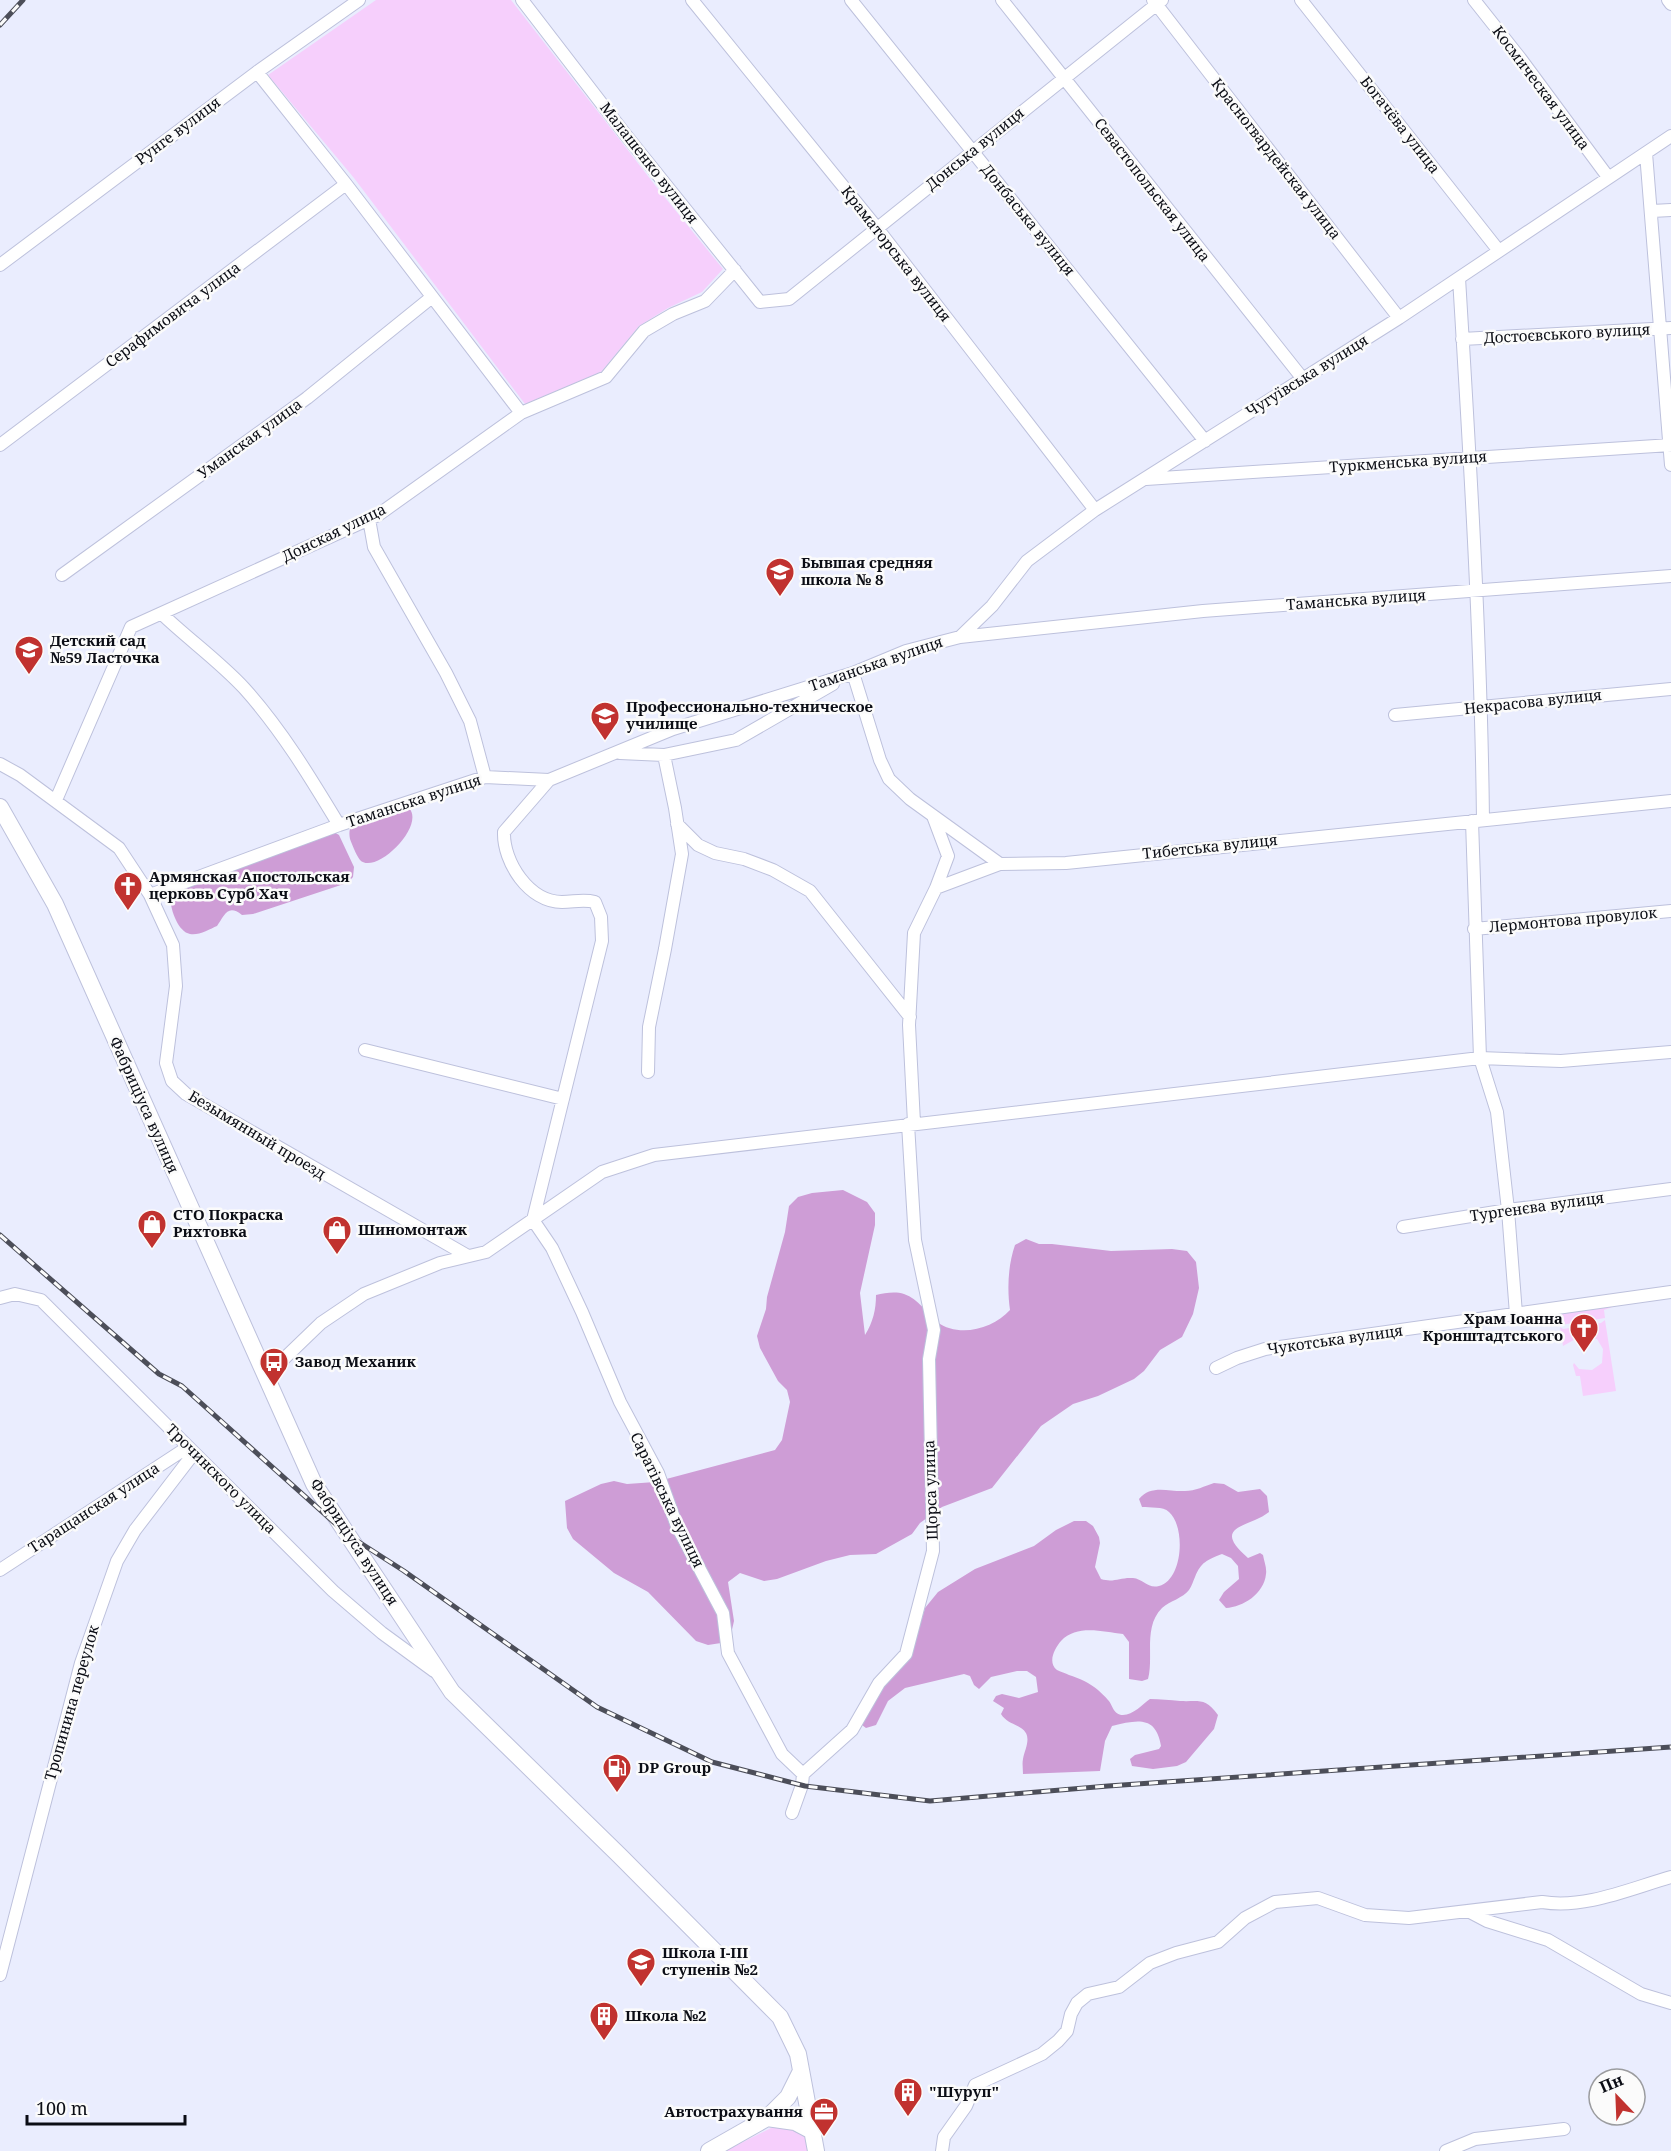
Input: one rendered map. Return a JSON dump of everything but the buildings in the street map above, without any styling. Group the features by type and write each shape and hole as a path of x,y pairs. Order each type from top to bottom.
{"main road":[{"name":"Фабриціуса вулиця","path":"0,807 55,904 314,1484 452,1692 780,2017 798,2054 816,2151"},
{"path":"709,2151 767,2118 788,2097 801,2071"},
{"path":"767,2118 795,2122 812,2131"}],"street":[{"name":"Рунге вулиця","path":"0,265 257,72 359,0"},
{"name":"Малашенко вулиця","path":"522,0 760,302 789,299"},
{"name":"Краматорська вулиця","path":"692,0 877,228 1095,510"},
{"name":"Донбаська вулиця","path":"851,0 1205,441"},
{"name":"Севастопольская улица","path":"1002,0 1303,379"},
{"name":"Богачёва улица","path":"1301,0 1499,251"},
{"name":"Космическая улица","path":"1474,0 1608,177"},
{"path":"1668,0 1671,4"},
{"name":"Донська вулиця","path":"789,299 1157,1"},
{"name":"Красногвардейская улица","path":"1157,1 1399,318"},
{"path":"257,72 521,412"},
{"name":"Чугуївська вулиця","path":"960,637 992,606 1027,561 1095,510 1399,318 1671,136"},
{"path":"1646,153 1666,328 1671,465"},
{"name":"Серафимовича улица","path":"0,446 346,184"},
{"path":"1652,211 1671,210"},
{"name":"Донская улица","path":"56,800 131,627 369,519 416,489 521,412 606,377 644,331 673,314 705,301 735,270"},
{"path":"1459,278 1478,591 1482,707 1474,929 1480,1058 1497,1112 1516,1314"},
{"name":"Уманская улица","path":"62,574 307,398 432,297"},
{"name":"Достоєвського вулиця","path":"1462,339 1666,328"},
{"name":"Туркменська вулиця","path":"1145,479 1670,445"},
{"path":"369,519 374,548 446,673 470,721 485,777"},
{"name":"Таманська вулиця","path":"150,895 339,825 485,777 549,780 673,729 853,673 906,651 960,637 1203,611 1671,576"},
{"path":"162,614 244,688 298,759 339,825"},
{"path":"617,753 664,755 736,740 853,673 880,760 889,778 910,799 1000,864"},
{"name":"Некрасова вулиця","path":"1395,716 1671,688"},
{"path":"648,1072 649,1028 682,854 664,755"},
{"name":"Безымянный проезд","path":"0,764 20,774 119,848 150,895 173,945 176,986 166,1063 172,1081 186,1094 468,1256"},
{"path":"533,1220 602,941 601,917 595,902 585,900 562,902 532,891 515,871 504,842 504,832 549,780"},
{"name":"Тибетська вулиця","path":"936,888 1000,864 1066,862 1671,801"},
{"name":"Щорса улица","path":"803,1774 852,1730 879,1683 906,1654 933,1551 929,1359 934,1330 915,1240 910,1017 914,933 936,888 948,856 933,816"},
{"path":"677,824 698,845 715,853 744,858 773,870 810,891 910,1017"},
{"name":"Лермонтова провулок","path":"1474,929 1671,911"},
{"path":"364,1050 563,1099"},
{"path":"266,1376 321,1323 364,1294 440,1263 486,1252 602,1172 654,1155 1480,1058 1561,1061 1671,1052"},
{"name":"Тургенєва вулиця","path":"1403,1227 1508,1210 1671,1189"},
{"name":"Саратівська вулиця","path":"533,1220 552,1248 620,1402 658,1473 677,1526 723,1613 728,1653 782,1754 803,1774"},
{"name":"Чукотська вулиця","path":"1216,1368 1265,1349 1671,1292"},
{"name":"Трочинского улица","path":"0,1298 15,1294 41,1300 333,1591 382,1633 442,1677"},
{"name":"Таращанская улица","path":"0,1570 191,1450"},
{"name":"Тропинина переулок","path":"0,1975 81,1663 117,1561 135,1530 191,1450"},
{"path":"792,1813 802,1785 803,1774"},
{"path":"942,2151 944,2137 966,2106 975,2085 1042,2054 1050,2048 1067,2031 1071,2014 1077,2003 1088,1994 1119,1987 1150,1963 1176,1953 1218,1942 1245,1918 1275,1902 1318,1898 1365,1915 1409,1918 1542,1902 1560,1905 1580,1903 1671,1877"},
{"path":"1468,1911 1487,1921 1548,1940 1641,1994 1671,2003"},
{"path":"1446,2151 1475,2139 1564,2129"}],"shaded area":[{"path":"376,0 511,0 723,269 702,292 668,308 639,326 601,372 525,404 354,178 268,75"},
{"path":"409,808 412,816 411,826 397,847 376,861 367,863 360,860 350,839 352,825"},
{"path":"334,832 339,835 354,867 353,877 347,883 253,914 242,915 233,910 229,911 217,926 197,934 185,932 177,923 172,910 171,893"},
{"path":"843,1190 867,1202 875,1213 875,1225 860,1293 865,1335 873,1316 876,1295 890,1293 909,1296 937,1322 955,1330 975,1329 995,1322 1010,1310 1008,1285 1011,1261 1015,1245 1026,1239 1039,1244 1111,1251 1172,1249 1187,1251 1196,1262 1199,1288 1193,1314 1182,1337 1160,1350 1144,1371 1134,1379 1098,1396 1073,1404 1041,1426 992,1488 942,1507 920,1523 912,1534 876,1554 850,1555 826,1561 777,1579 764,1581 740,1573 728,1582 734,1621 731,1634 721,1643 708,1645 696,1641 648,1592 614,1573 573,1539 567,1528 565,1501 601,1484 614,1481 627,1484 655,1482 775,1450 782,1440 790,1402 787,1390 778,1381 760,1348 757,1336 785,1232 789,1206 798,1197 812,1193"},
{"path":"1618,1305 1604,1310 1605,1318 1561,1325 1558,1312"},
{"path":"1605,1320 1616,1391 1583,1396 1580,1376 1576,1376 1573,1365 1574,1363 1579,1369 1592,1370 1602,1363 1603,1349 1597,1339 1579,1337 1563,1346 1560,1327 1563,1329 1601,1323"},
{"path":"1214,1483 1224,1484 1238,1492 1260,1489 1267,1496 1269,1512 1237,1529 1232,1539 1248,1558 1260,1553 1263,1555 1266,1574 1257,1593 1246,1602 1226,1608 1219,1600 1224,1592 1239,1579 1238,1566 1231,1558 1222,1554 1205,1562 1197,1572 1189,1590 1162,1608 1156,1616 1151,1633 1150,1670 1148,1679 1142,1681 1129,1679 1129,1642 1123,1634 1090,1630 1075,1632 1061,1641 1052,1659 1057,1670 1095,1687 1120,1715 1138,1709 1150,1699 1197,1701 1209,1705 1218,1715 1214,1729 1186,1762 1177,1766 1153,1769 1132,1766 1130,1759 1135,1755 1159,1749 1161,1746 1155,1729 1150,1724 1130,1722 1112,1726 1105,1741 1100,1771 1023,1774 1027,1735 1021,1728 1005,1719 1001,1714 1004,1708 993,1701 996,1696 1002,1694 1019,1698 1038,1692 1036,1677 1027,1671 991,1677 979,1689 974,1685 970,1676 964,1674 905,1688 888,1701 876,1725 866,1728 862,1725 882,1687 910,1659 925,1608 938,1592 975,1569 1034,1546 1056,1530 1074,1521 1086,1521 1093,1526 1099,1537 1095,1567 1101,1579 1133,1578 1155,1587 1159,1586 1167,1582 1177,1564 1180,1540 1178,1529 1169,1512 1160,1508 1142,1507 1139,1499 1144,1494 1155,1490 1189,1491"},
{"path":"779,2124 804,2132 809,2142 808,2151 725,2151"}],"railway":[{"path":"0,25 23,0"},
{"path":"0,1235 159,1374 182,1386 348,1535 404,1571 597,1707 712,1762 805,1786 930,1801 1108,1786 1671,1747"}],"place":[{"name":"Бывшая средняя школа № 8","path":"780,598"},
{"name":"Детский сад №59 Ласточка","path":"29,676"},
{"name":"Профессионально-техническое училище","path":"605,742"},
{"name":"Армянская Апостольская церковь Сурб Хач","path":"128,912"},
{"name":"СТО Покраска Рихтовка","path":"152,1250"},
{"name":"Шиномонтаж","path":"337,1256"},
{"name":"Храм Іоанна Кронштадтського","path":"1584,1354"},
{"name":"Завод Механик","path":"274,1388"},
{"name":"DP Group","path":"617,1794"},
{"name":"Школа I-III ступенів №2","path":"641,1988"},
{"name":"Школа №2","path":"604,2042"},
{"name":"\"Шуруп\"","path":"908,2118"},
{"name":"Автострахування","path":"824,2138"}]}
